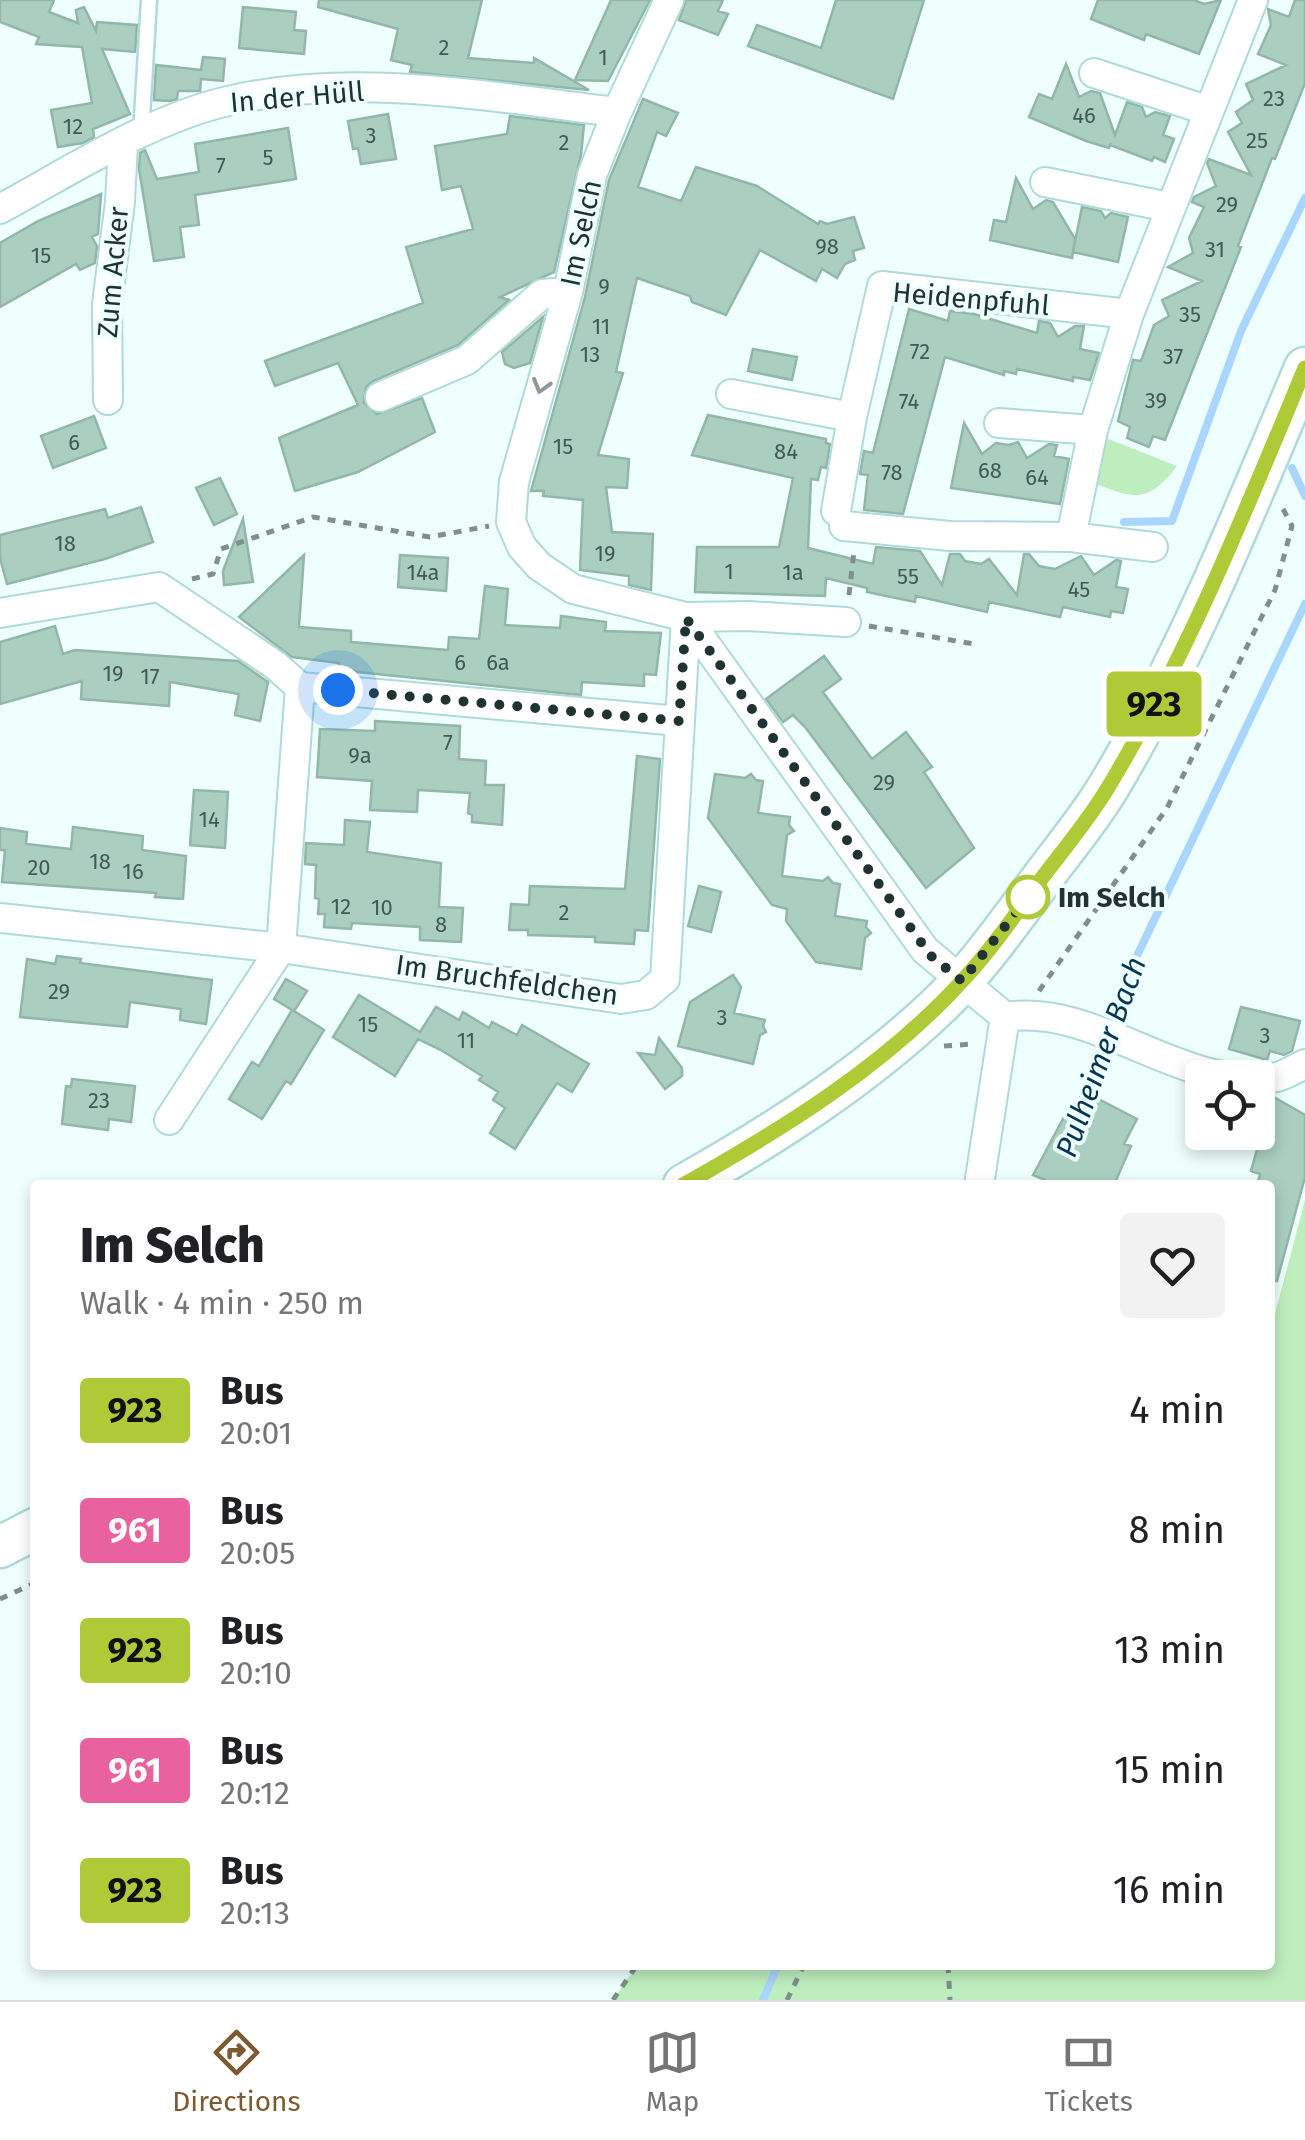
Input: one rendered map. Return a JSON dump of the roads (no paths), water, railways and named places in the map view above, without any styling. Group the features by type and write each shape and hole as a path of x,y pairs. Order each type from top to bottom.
{"main road":[{"path":"692,1180 808,1110 917,1025 999,937 1108,789 1169,676 1305,368"},
{"path":"0,1547 30,1532"}],"street":[{"name":"Im Selch","path":"669,0 592,176 568,292 514,482 511,522 522,547 539,566 573,589 676,616"},
{"path":"1153,546 1071,537 1093,430 1129,314 1251,1"},
{"path":"1094,72 1209,111"},
{"name":"In der Hüll","path":"0,210 132,139 189,113 230,100 320,89 426,90 617,112"},
{"name":"Zum Acker","path":"108,400 106,321 132,139"},
{"path":"1045,182 1170,207"},
{"name":"Heidenpfuhl","path":"1071,537 950,536 846,522 852,417 882,286 1129,314"},
{"path":"380,398 467,360 542,294 568,292"},
{"path":"731,394 852,417"},
{"path":"999,422 1093,430"},
{"path":"0,613 159,588 276,665 300,687 679,721"},
{"path":"676,616 925,950 1020,1023 1144,1048 1182,1064 1227,1076 1278,1077 1305,1064"},
{"path":"676,616 846,622"},
{"name":"Im Bruchfeldchen","path":"0,918 282,948 621,999 646,995 665,979 679,721 676,616"},
{"path":"169,1120 282,948 300,687"},
{"path":"979,1180 1020,1023"}],"lane":[{"path":"132,139 150,0"}],"waterway":[{"name":"Pulheimer Bach","path":"1124,522 1172,521 1241,331 1305,198"},
{"name":"Pulheimer Bach","path":"1292,468 1305,496"},
{"name":"Pulheimer Bach","path":"1083,1101 1125,981 1305,604"},
{"name":"Pulheimer Bach","path":"763,2000 776,1970"}],"place":[{"name":"Im Selch","path":"1028,897"}]}
